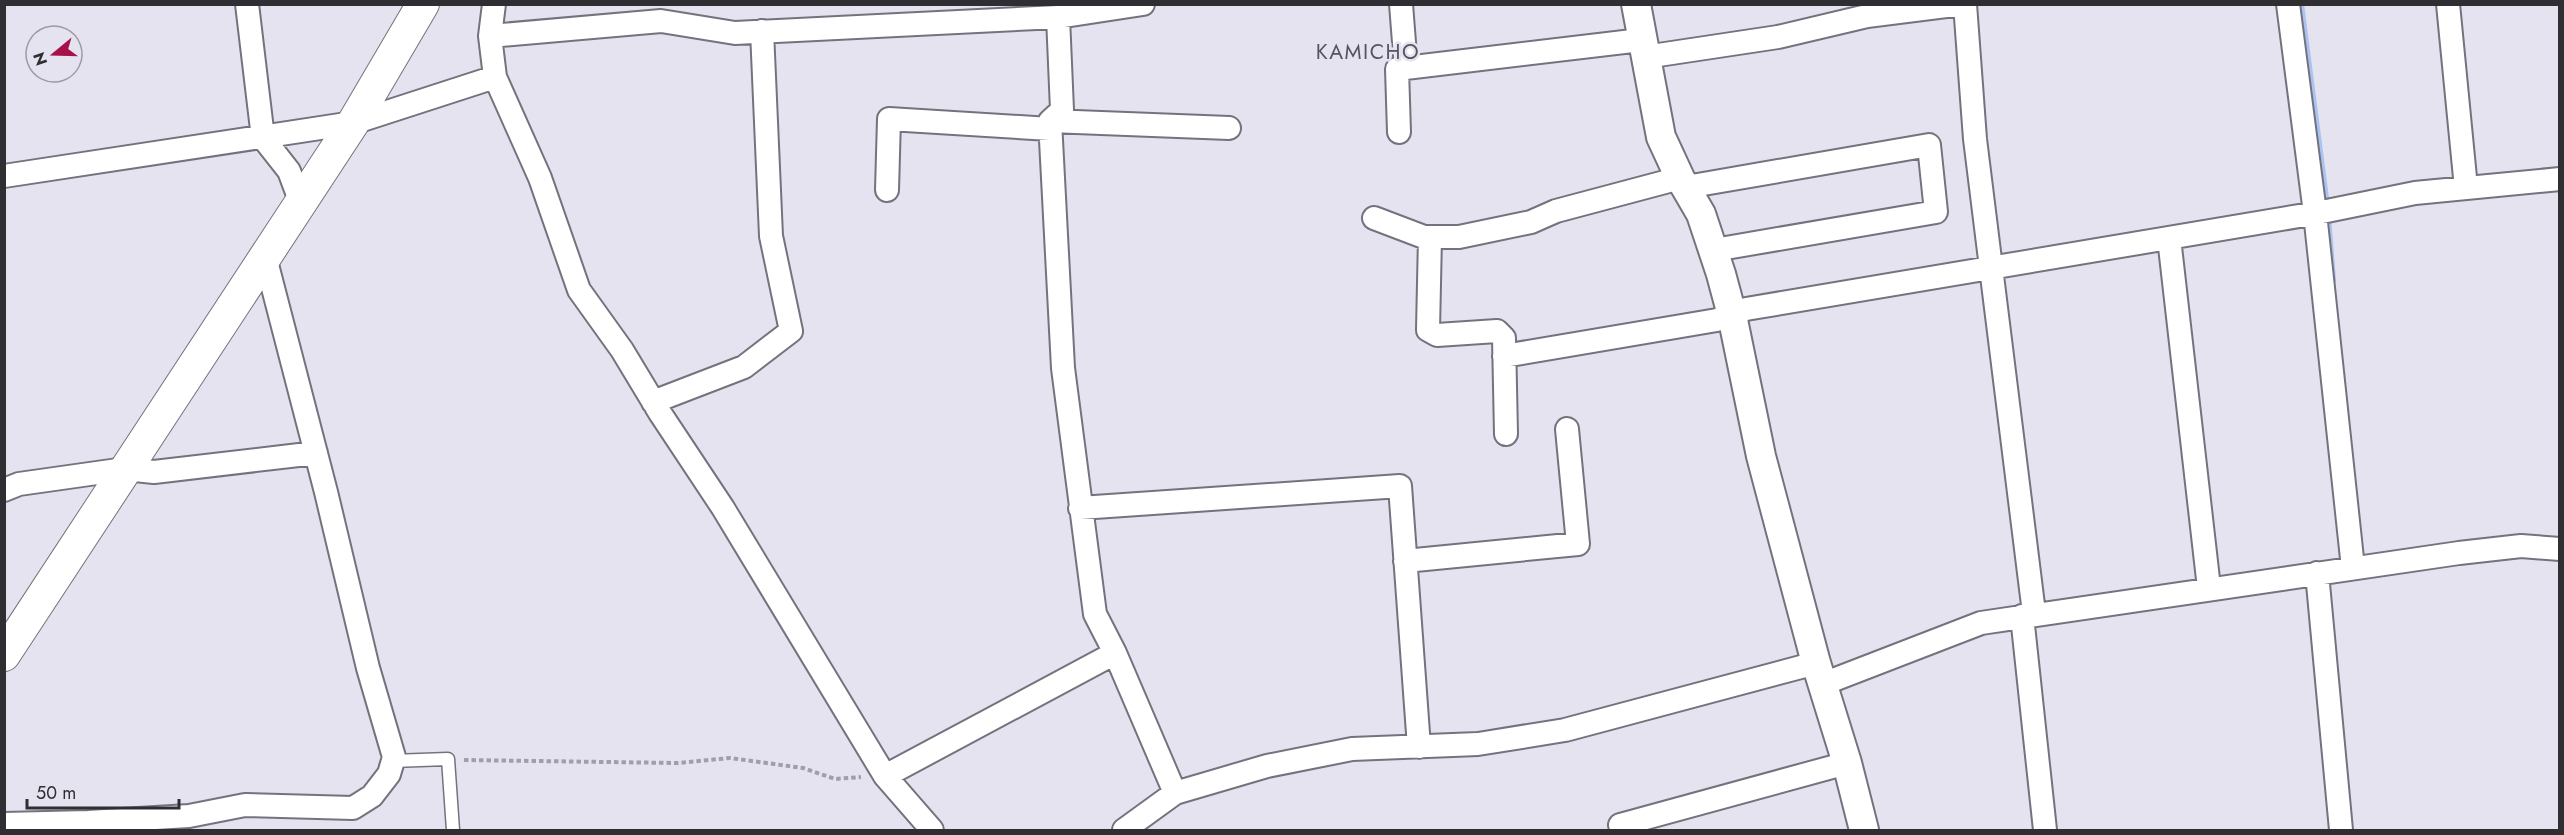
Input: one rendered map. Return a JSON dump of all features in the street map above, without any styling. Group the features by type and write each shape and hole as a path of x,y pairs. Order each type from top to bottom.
{"main road":[{"path":"4,655 353,123 423,4"}],"street":[{"path":"247,4 263,138 289,171 301,203"},
{"path":"494,4 490,36 495,76 540,178 579,290 622,350 653,402 723,508 883,772 932,831"},
{"path":"490,36 661,21 735,33 1058,17 1143,4"},
{"path":"1401,4 1406,68"},
{"path":"1636,4 1661,137 1701,214 1714,250 1732,315 1761,456 1864,831"},
{"path":"1399,132 1397,69 1778,37 1867,16 1964,4 1975,138 2028,614 2045,831"},
{"path":"2288,4 2321,212 2354,568"},
{"path":"2448,4 2466,188"},
{"path":"1058,17 1062,110 1050,125 1063,368 1095,614 1115,654 1174,793"},
{"path":"653,402 744,368 791,331 771,236 762,31"},
{"path":"4,176 353,123 495,76"},
{"path":"887,190 889,119 1230,128"},
{"path":"1374,218 1424,237 1459,237 1531,222 1556,211 1683,183 1929,145 1936,213 1714,250"},
{"path":"1504,356 1717,320 1746,309 2321,212 2415,193 2559,178"},
{"path":"1430,237 1428,330 1437,335 1497,331 1504,338 1506,434"},
{"path":"2169,238 2209,588"},
{"path":"4,824 189,816 224,820 245,805 353,808 372,796 389,774 394,757 368,668 316,453 265,257"},
{"path":"1405,561 1578,544 1567,429"},
{"path":"4,490 19,484 125,469 154,472 316,453"},
{"path":"1080,507 1400,486 1419,747"},
{"path":"1124,831 1174,793 1267,766 1352,749 1478,744 1565,730 1820,673 1981,623 2209,588 2521,546 2559,549"},
{"path":"2317,573 2341,831"},
{"path":"883,772 1115,654"},
{"path":"1622,831 1620,825 1847,763"}],"lane":[{"path":"392,761 448,759 453,831"}],"path":[{"path":"448,759 678,763 730,758 803,768 835,779 883,772"}],"waterway":[{"path":"2301,4 2327,206"},
{"path":"2328,216 2333,280"}],"district":[{"name":"KAMICHO","path":"1368,52"}]}
